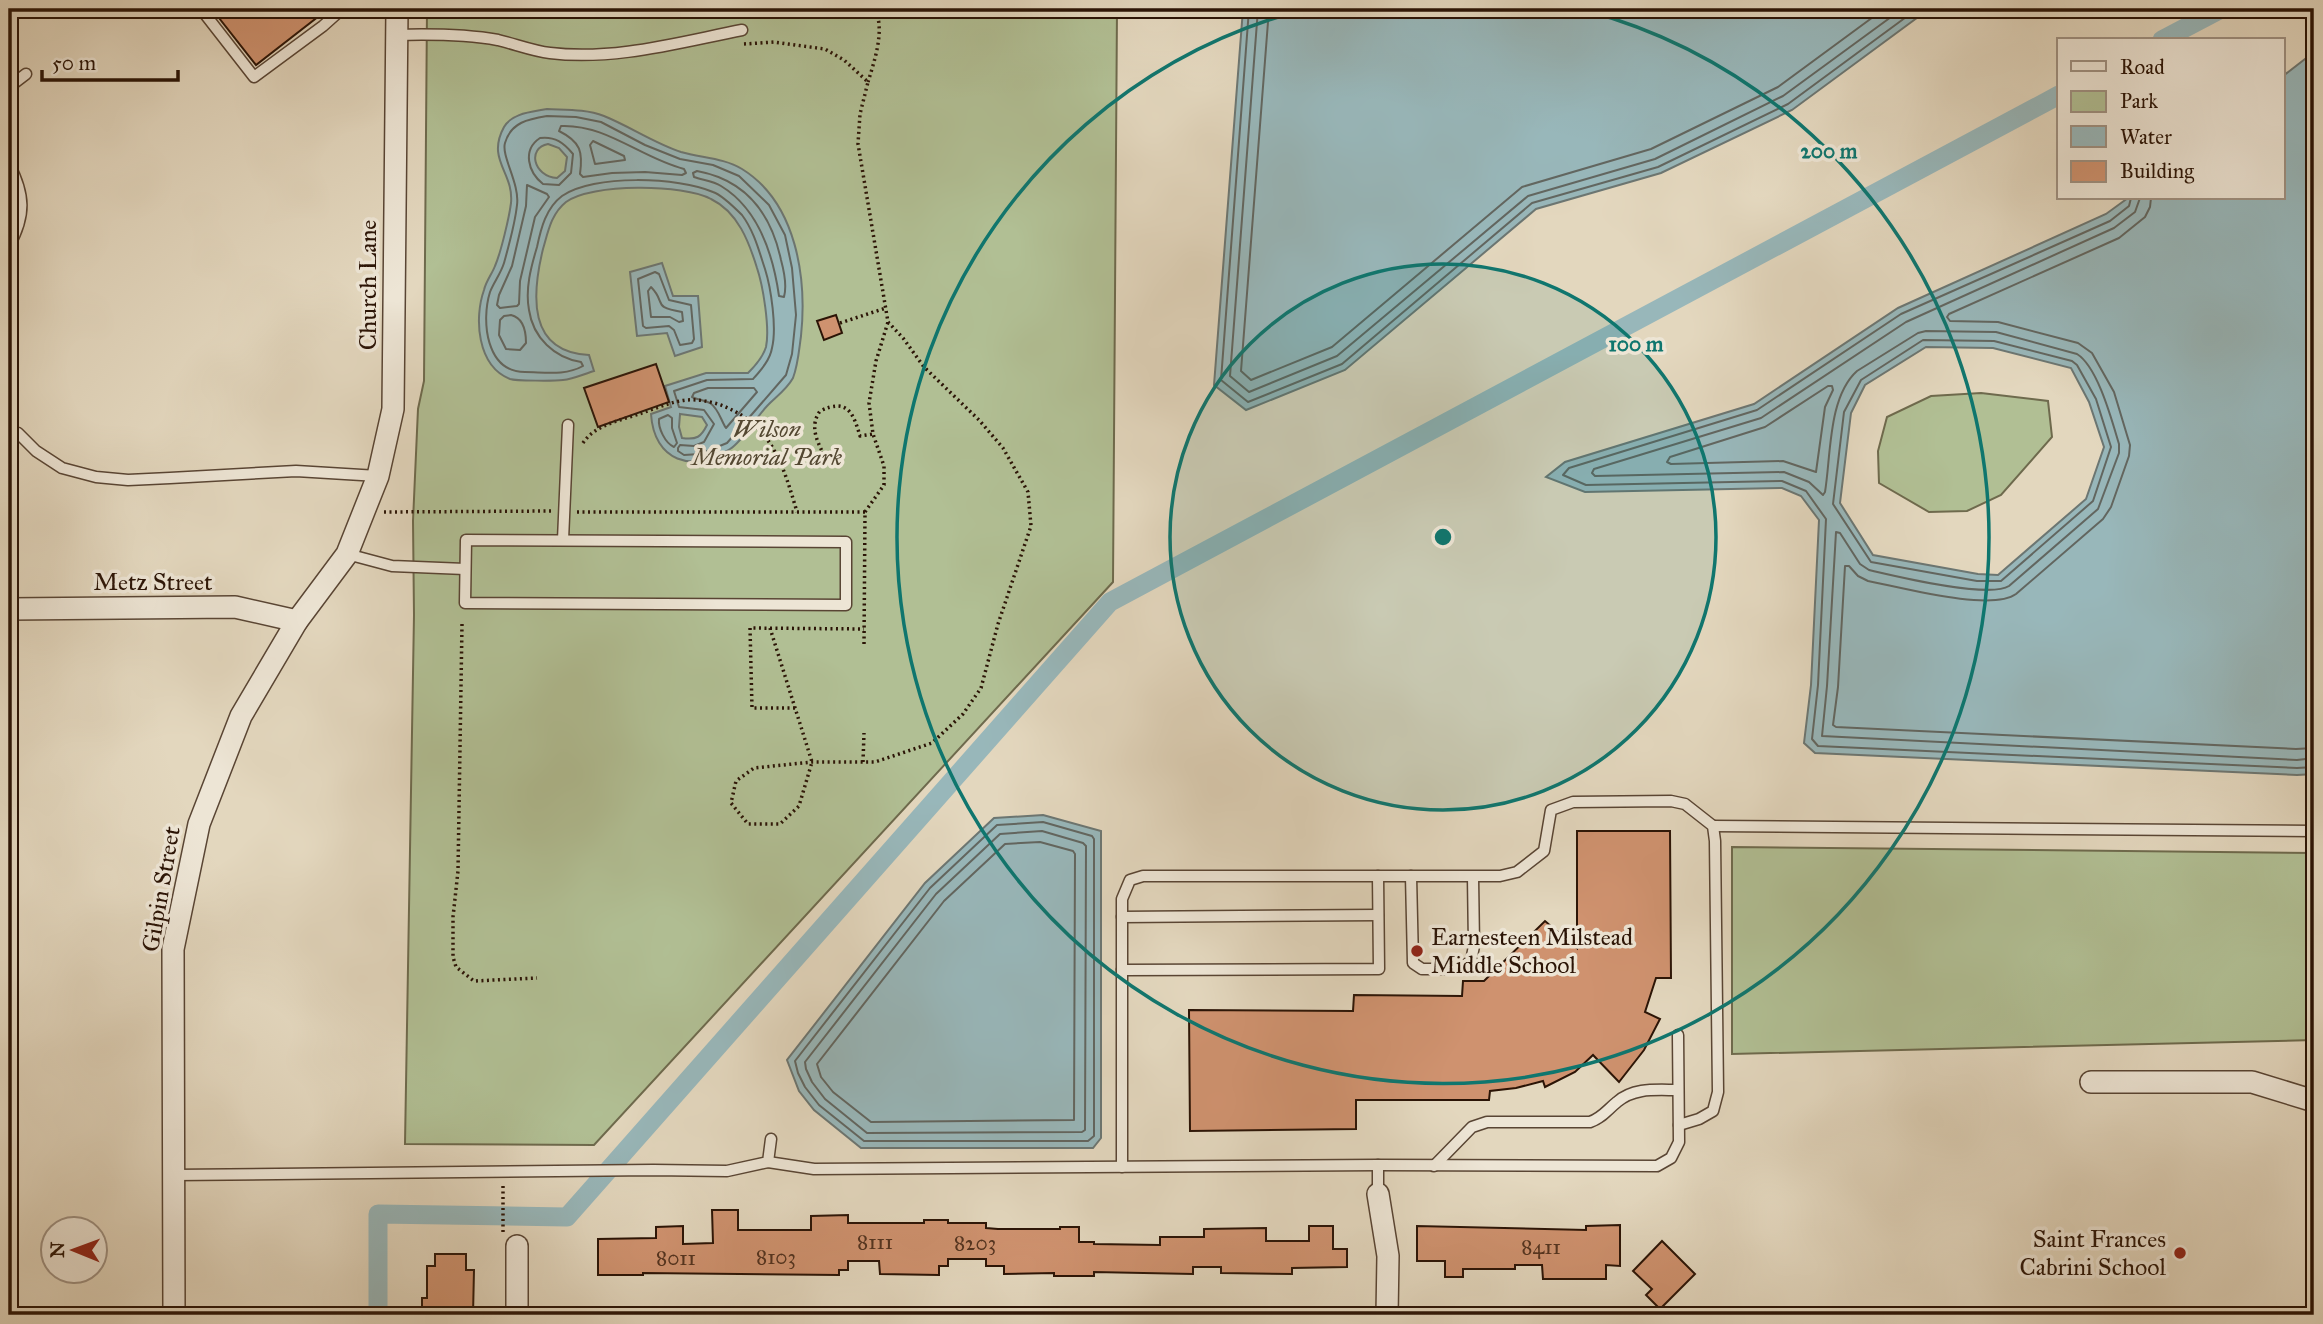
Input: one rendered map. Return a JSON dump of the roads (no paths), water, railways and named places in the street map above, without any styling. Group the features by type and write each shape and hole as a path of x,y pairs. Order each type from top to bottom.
{"street":[{"name":"Church Lane","path":"347,554 378,476 393,409 397,9"},
{"name":"Gilpin Street","path":"174,1315 173,949 199,824 241,716 297,621 347,554"},
{"name":"Metz Street","path":"9,609 235,607 297,621"},
{"path":"2091,1082 2252,1082 2314,1101"},
{"path":"1378,1194 1388,1256 1387,1315"},
{"path":"510,1238 517,1315"}],"lane":[{"path":"201,9 254,77 342,9"},
{"path":"396,35 449,34 497,40 550,53 596,54 644,49 742,30"},
{"path":"9,87 26,74"},
{"path":"9,164 19,183 22,201 20,221 9,246"},
{"path":"563,540 568,425"},
{"path":"18,433 36,451 62,468 96,477 128,480 296,471 378,476"},
{"path":"466,540 563,540 846,542 846,605 465,603 466,540"},
{"path":"347,554 392,566 465,569"},
{"path":"1122,1167 1122,899 1130,880 1143,876 1500,876 1517,872 1544,851 1551,810 1573,802 1671,801 1685,804 1713,826 2314,831"},
{"path":"1679,1125 1713,1111 1718,1092 1713,826"},
{"path":"1122,970 1378,969 1378,876"},
{"path":"1411,876 1413,963 1422,969 1460,969 1471,961 1474,946 1473,877"},
{"path":"1122,916 1378,915"},
{"path":"174,1175 727,1171 768,1162 814,1169 1657,1166 1671,1158 1679,1142 1678,1035"},
{"path":"1434,1166 1472,1127 1487,1122 1590,1122 1602,1118 1629,1094 1647,1090 1678,1090"},
{"path":"768,1162 771,1139"},
{"path":"1378,1166 1378,1194"}],"water":[{"path":"1243,9 1929,9 1792,110 1661,173 1536,209 1345,370 1246,410 1214,385"},
{"path":"2314,52 2314,774 1815,753 1804,743 1811,685 1819,520 1801,496 1782,488 1585,492 1546,477 1565,462 1754,404 1898,308 2106,214 2125,200 2284,200 2284,75","holes":["1926,347 1993,348 2071,368 2089,402 2104,447 2086,499 1998,575 1978,574 1873,555 1840,503 1851,413 1865,385"]},
{"path":"547,109 597,114 671,148 735,165 761,184 775,201 786,222 794,244 802,291 801,336 795,373 788,386 763,410 740,440 716,457 689,461 667,452 659,443 651,414 671,407 665,386 706,373 748,373 761,358 766,347 764,296 750,248 735,220 711,199 680,190 638,188 595,191 566,202 553,218 543,249 536,302 544,332 554,344 569,351 589,355 594,371 563,380 514,380 499,373 485,353 479,327 481,301 500,252 511,203 509,183 499,157 499,138 512,119","holes":["548,144 559,148 567,157 565,171 557,178 543,172 536,162 537,151","680,414 702,417 707,425 695,438 682,438"]},
{"path":"662,263 673,296 698,296 702,347 675,356 667,333 637,336 630,272"},
{"path":"1043,815 1101,831 1101,1138 1093,1148 861,1148 814,1110 799,1091 787,1060 925,883 994,818"}],"waterway":[{"path":"2166,38 2221,9"},
{"path":"378,1315 378,1214 567,1217 1110,602 2057,96"}],"place":[{"name":"Earnesteen Milstead Middle School","path":"1417,951"},
{"name":"Saint Frances Cabrini School","path":"2180,1253"}],"park label":[{"name":"Wilson Memorial Park","path":"767,443"}]}
